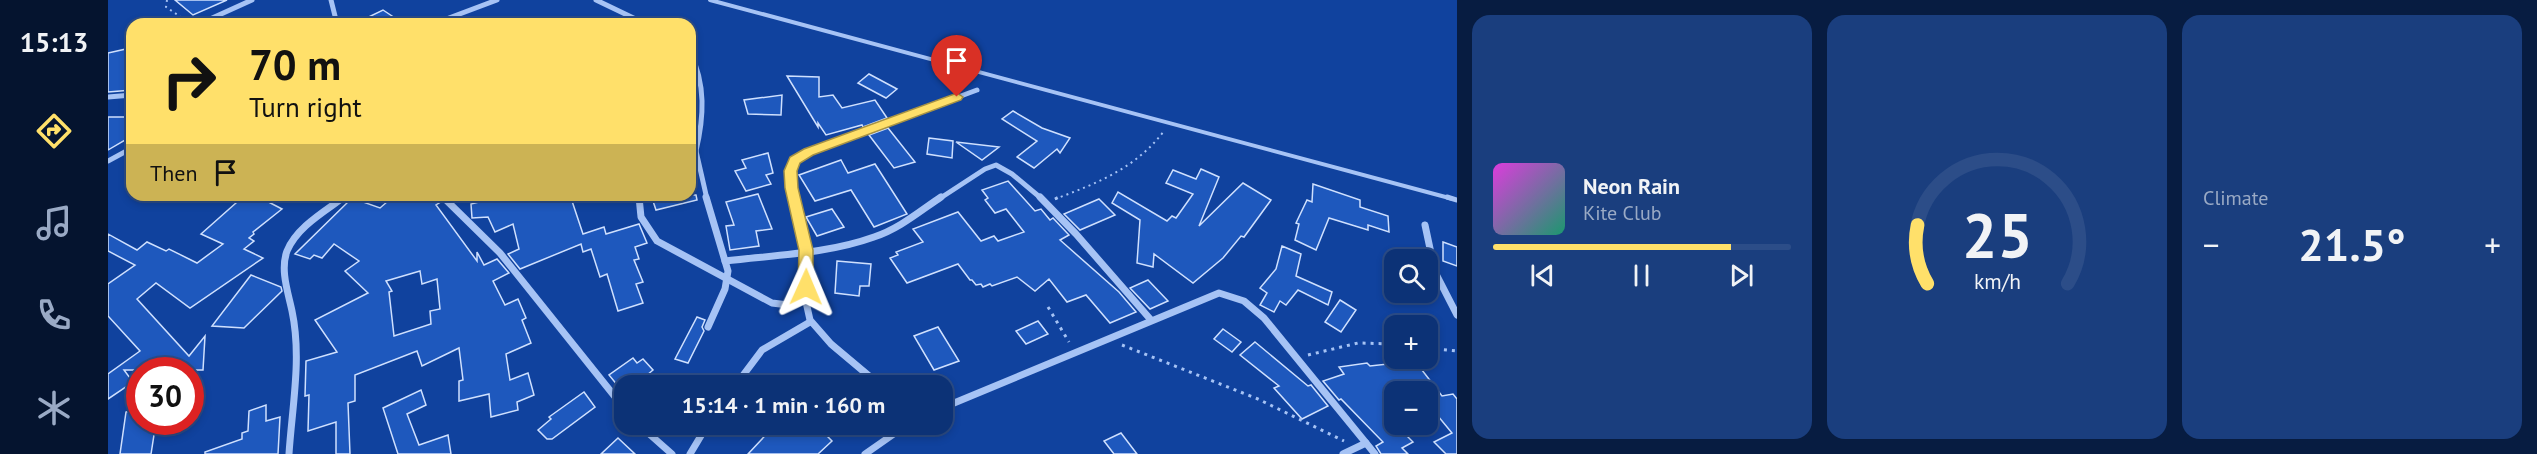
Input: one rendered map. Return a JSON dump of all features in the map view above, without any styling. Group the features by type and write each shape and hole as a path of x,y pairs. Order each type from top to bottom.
{"street":[{"path":"212,18 252,0"},
{"path":"331,0 336,18"},
{"path":"449,18 497,0"},
{"path":"596,0 634,18"},
{"path":"696,64 700,82 702,129 696,144"},
{"path":"868,375 810,322 806,300 806,250 791,188 791,171 795,160 808,152 977,90"},
{"path":"108,97 126,96"},
{"path":"108,161 126,151"},
{"path":"696,163 725,261 728,280 708,327"},
{"path":"725,261 828,249 875,237 896,227 990,166 996,165 1014,173 1045,202 1151,320"},
{"path":"289,454 296,364 295,330 285,271 287,253 297,237 314,220 339,201"},
{"path":"446,201 500,254 614,396"},
{"path":"639,201 640,217 657,241 759,298 779,306 806,300"},
{"path":"1425,225 1427,249 1437,282 1457,315"},
{"path":"953,403 1219,293 1232,295 1249,303 1375,454"},
{"path":"743,375 762,350 810,322"},
{"path":"650,435 672,454"},
{"path":"690,454 701,435"},
{"path":"865,454 890,435"},
{"path":"1343,454 1366,443"}],"lane":[{"path":"710,0 1457,201"}],"path":[{"path":"167,0 166,7 182,18"},
{"path":"1045,202 1103,181 1128,168 1147,153 1169,123"},
{"path":"1048,306 1074,352"},
{"path":"1106,338 1258,399 1356,448"},
{"path":"1297,358 1358,343 1384,344"},
{"path":"1438,349 1457,351"}],"building":[{"path":"175,0 227,0 193,15"},
{"path":"383,10 395,18 366,18"},
{"path":"126,49 126,90 108,92 108,53"},
{"path":"869,74 897,89 886,98 858,83"},
{"path":"787,76 819,77 819,97 833,95 842,108 875,100 887,118 863,127 862,125 826,135 818,123 818,127"},
{"path":"782,95 781,115 748,114 744,100"},
{"path":"1013,111 1042,128 1070,138 1060,153 1057,149 1034,168 1017,157 1037,141 1002,119"},
{"path":"108,117 126,117 126,140 108,150"},
{"path":"888,128 915,162 894,168 869,135"},
{"path":"929,138 953,141 952,158 927,154"},
{"path":"956,142 999,147 982,160"},
{"path":"768,153 773,173 766,175 771,184 746,191 735,171 746,168 742,160"},
{"path":"841,160 848,173 875,164 907,214 874,227 851,190 815,201 799,175"},
{"path":"1201,169 1219,177 1199,226 1243,183 1271,200 1244,237 1241,236 1223,258 1193,283 1154,254 1153,267 1137,263 1140,220 1112,203 1118,192 1167,221 1172,216 1176,218 1193,194 1166,183 1173,170 1196,179"},
{"path":"1008,181 1035,211 1041,209 1050,220 1053,218 1069,235 1060,240 1119,292 1136,312 1110,323 1086,295 1067,302 1049,279 1035,291 1017,277 983,287 970,280 958,264 907,283 890,258 898,255 896,252 923,242 913,229 958,212 981,241 994,236 998,241 1024,232 1006,209 995,213 985,200 988,198 982,190"},
{"path":"1313,184 1360,200 1360,207 1388,216 1389,232 1368,225 1368,230 1329,218 1316,250 1295,240 1299,224 1296,223 1307,200 1312,202"},
{"path":"758,194 772,229 756,231 759,246 730,250 726,226 734,225 726,202"},
{"path":"1099,199 1115,215 1080,230 1064,214"},
{"path":"238,201 267,201 282,209 253,232 254,234 249,238 254,241 244,249 263,258 190,308 156,283 137,299 189,356 205,336 204,357 132,357 140,351 108,316 108,284 135,265 108,251 108,234 137,250 147,242 166,251 169,249 197,263 223,244 201,234"},
{"path":"349,201 360,201 380,208 388,201 436,201 439,203 436,205 477,261 477,252 484,265 497,259 509,273 493,281 505,305 518,299 526,318 522,320 531,343 506,354 510,380 528,373 534,395 517,402 518,410 491,417 489,394 459,401 459,381 463,380 459,348 422,366 417,351 355,375 355,401 348,403 350,454 336,454 336,422 308,431 309,395 305,396 306,361 337,352 315,320 368,293 345,271 359,261 334,244 322,258 314,255 310,259 295,254","holes":["420,271 422,284 437,279 440,309 430,311 431,324 394,336 389,292 392,291 386,281"]},
{"path":"483,201 572,201 583,234 604,227 606,234 639,224 647,243 635,247 639,259 634,260 643,282 636,284 643,303 618,311 607,274 600,277 591,249 583,252 581,244 520,269 508,254 519,249 513,224 495,232 488,217 472,218 471,204"},
{"path":"653,201 693,201 656,210"},
{"path":"832,209 844,227 817,236 806,217"},
{"path":"1443,242 1457,247 1457,266 1443,261"},
{"path":"1282,246 1301,254 1296,276 1332,292 1328,305 1298,290 1286,305 1280,301 1274,312 1260,305 1267,293 1260,288 1276,269"},
{"path":"837,261 871,264 869,286 860,286 859,296 835,293"},
{"path":"251,275 281,287 282,291 244,328 212,326"},
{"path":"1148,280 1168,301 1150,309 1130,288"},
{"path":"1340,300 1356,310 1341,332 1325,322"},
{"path":"697,317 705,320 702,327 704,331 688,363 675,359"},
{"path":"1038,321 1048,334 1026,344 1016,331"},
{"path":"938,327 959,361 934,370 914,336"},
{"path":"1223,329 1241,342 1232,352 1214,339"},
{"path":"1255,342 1308,386 1311,385 1328,406 1302,419 1274,388 1279,386 1240,355"},
{"path":"633,358 637,363 643,359 653,370 647,375 614,375 614,381 609,375"},
{"path":"126,361 126,370 124,370 126,387 108,399 108,374"},
{"path":"1367,363 1370,366 1384,364 1384,369 1421,369 1430,381 1384,381 1384,435 1406,435 1413,442 1402,448 1408,454 1381,454 1376,446 1383,442 1341,399 1339,400 1323,381 1344,374 1339,367"},
{"path":"421,390 426,405 407,414 419,445 448,435 451,454 398,454 383,408"},
{"path":"1438,391 1442,396 1453,394 1457,399 1457,454 1446,454 1434,442 1452,433 1438,416"},
{"path":"584,392 595,407 552,439 547,439 538,430 551,419 549,417"},
{"path":"266,405 266,421 280,417 278,454 205,454 205,452 242,439 242,433 248,431 249,411"},
{"path":"126,412 126,435 154,435 151,454 120,454"},
{"path":"1121,433 1137,454 1114,454 1104,441"},
{"path":"766,435 826,435 832,441 818,454 748,454"},
{"path":"618,438 635,454 601,454"}],"route":[{"path":"806,287 806,250 791,188 791,171 795,160 808,152 957,97"}]}
